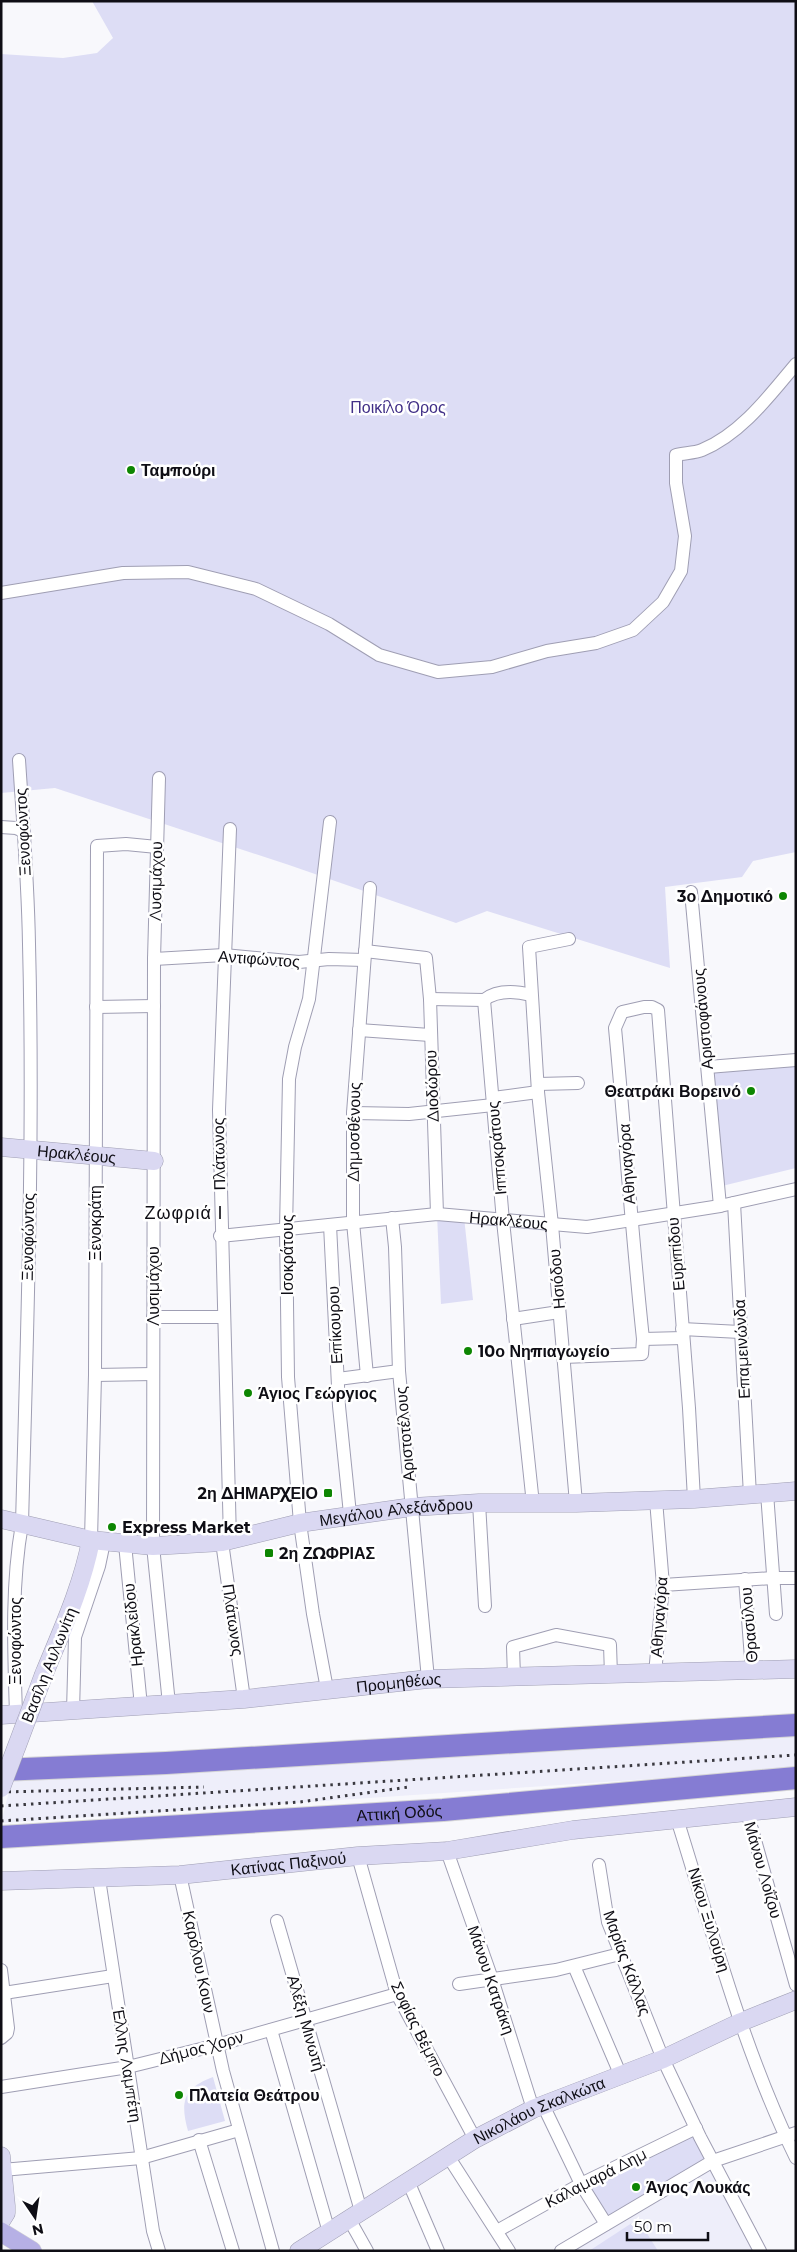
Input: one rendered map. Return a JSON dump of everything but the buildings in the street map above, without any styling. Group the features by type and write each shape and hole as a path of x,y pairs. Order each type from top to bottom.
{"highway":[{"path":"1,1770 166,1763 796,1726"},
{"path":"1,1756 117,1752 166,1763"},
{"name":"Αττική Οδός","path":"1,1838 443,1810 796,1778"},
{"path":"1,1852 128,1839 251,1822"}],"main road":[{"path":"1,2232 32,2251"}],"street":[{"path":"1,593 123,573 188,572 256,589 329,624 379,655 438,672 492,667 547,651 596,643 632,630 662,602 681,572 685,536 676,483 676,455 702,450 728,434 763,403 796,364"},
{"name":"Ξενοφώντος","path":"8,1714 17,1552 22,1524 29,1148 29,943 19,760"},
{"name":"Λυσιμάχου","path":"159,778 154,959 153,1546 169,1704"},
{"name":"Ισοκράτους","path":"327,1689 313,1614 300,1523 288,1377 286,1230 289,1079 295,1047 310,1000 312,962 330,822"},
{"path":"1,827 16,828 24,832"},
{"name":"Πλάτωνος","path":"230,829 219,1110 220,1236 226,1541 244,1699"},
{"name":"Ξενοκράτη","path":"73,1711 75,1637 99,1566 95,1375 97,846 126,844 157,848"},
{"name":"Δημοσθένους","path":"367,1376 353,1222 352,1113 370,888"},
{"name":"Αριστοφάνους","path":"691,892 720,1206"},
{"name":"Ησιόδου","path":"569,939 528,947 538,1088 576,1503"},
{"name":"Αντιφώντος","path":"154,959 224,955 299,962 365,956 426,958"},
{"name":"Διοδώρου","path":"426,958 430,999 437,1214"},
{"path":"430,999 484,1000 500,993 517,992 531,995"},
{"name":"Ιπποκράτους","path":"484,1000 503,1221 533,1504"},
{"path":"96,1007 154,1006"},
{"name":"Αθηναγόρα","path":"563,1357 642,1354 643,1340 615,1028 622,1012 644,1007 652,1007 658,1010"},
{"name":"Ευριπίδου","path":"658,1010 689,1408 694,1499"},
{"path":"359,1030 430,1035"},
{"path":"708,1067 796,1060"},
{"path":"352,1113 409,1114 433,1111 493,1102 538,1088 578,1084"},
{"name":"Ηρακλέους","path":"1,1147 29,1148 95,1157 154,1160"},
{"name":"Ηρακλέους","path":"220,1236 437,1214 587,1227 720,1206 796,1190"},
{"name":"Επαμεινώνδα","path":"734,1203 740,1332 758,1494 773,1578 776,1614"},
{"name":"Αριστοτέλους","path":"392,1218 395,1248 399,1371 428,1678"},
{"name":"Επίκουρου","path":"330,1225 338,1379 350,1514"},
{"path":"513,1319 559,1312"},
{"path":"153,1317 223,1317"},
{"path":"643,1340 683,1333 740,1332"},
{"path":"338,1379 399,1371"},
{"path":"95,1375 153,1374"},
{"name":"Μεγάλου Αλεξάνδρου","path":"1,1519 97,1541 153,1546 226,1541 300,1523 350,1514 412,1507 478,1503 533,1504 694,1499 796,1491"},
{"name":"Αθηναγόρα","path":"655,1674 663,1585 656,1500"},
{"path":"478,1503 485,1606"},
{"name":"Βασίλη Αυλωνίτη","path":"1,1788 97,1541"},
{"name":"Ηρακλείδου","path":"125,1544 141,1706"},
{"path":"663,1585 745,1579 796,1578"},
{"name":"Θρασύλου","path":"745,1579 752,1672"},
{"path":"514,1677 513,1647 556,1635 610,1645 611,1675"},
{"name":"Προμηθέως","path":"8,1714 244,1699 428,1678 752,1672 796,1669"},
{"name":"Κατίνας Παξινού","path":"2,1882 180,1875 358,1856 446,1851 573,1830 796,1807"},
{"name":"Μάνου Λοΐζου","path":"747,1812 796,1985"},
{"name":"Νίκου Ξυλούρη","path":"677,1819 740,2022 791,2134 796,2158"},
{"name":"Μάνου Κατράκη","path":"446,1851 538,2107 581,2184 606,2224"},
{"name":"Σοφίας Βέμπο","path":"358,1856 397,1994 475,2139"},
{"name":"Μαρίας Κάλλας","path":"599,1866 608,1922 663,2059 696,2128 760,2251"},
{"name":"Καρόλου Κουν","path":"180,1875 217,2045 273,2251"},
{"name":"Έλλης Λαμπέτη","path":"99,1879 152,2232 159,2251"},
{"name":"Αλέξη Μινωτή","path":"277,1921 305,2019 355,2215 367,2251"},
{"path":"459,1984 574,1966 620,1954"},
{"path":"574,1966 621,2076"},
{"path":"1,1970 8,2028 1,2038"},
{"path":"4,1993 113,1976"},
{"name":"Δήμος Χορν","path":"1,2087 128,2067 217,2045 397,1994"},
{"name":"Νικολάου Σκαλκώτα","path":"310,2248 329,2232 475,2139 538,2107 663,2059 740,2022 796,2000"},
{"path":"270,2030 329,2232"},
{"name":"Καλαμαρά Δημ","path":"497,2231 581,2184 696,2128"},
{"path":"1,2221 6,2213 2,2163 141,2158 239,2130"},
{"path":"561,2251 713,2161 791,2134"},
{"path":"199,2140 233,2251"},
{"path":"448,2156 508,2251"},
{"path":"408,2181 438,2251"}],"shaded area":[{"path":"796,1735 796,1769 1,1823 12,1779"},
{"path":"713,2161 760,2251 562,2251"}],"green space":[{"name":"Ποικίλο Όρος","path":"92,1 796,1 796,852 753,861 742,877 665,887 670,968 487,911 456,923 289,865 55,788 1,793 1,54 63,58 97,53 113,38"},
{"path":"794,1066 796,1068 796,1168 722,1186 714,1073"},
{"path":"437,1214 464,1217 473,1300 441,1304"},
{"path":"213,2077 225,2121 188,2131 184,2112 186,2097 195,2086"},
{"path":"696,2128 713,2161 606,2224 581,2184"},
{"path":"638,2219 658,2251 589,2251"}],"railway":[{"path":"1,1806 796,1755"},
{"path":"1,1792 204,1787"},
{"path":"1,1821 300,1802 409,1787"}],"place":[{"name":"Ταμπούρι","path":"131,470"},
{"name":"3ο Δημοτικό","path":"783,896"},
{"name":"Θεατράκι Βορεινό","path":"751,1091"},
{"name":"10ο Νηπιαγωγείο","path":"468,1351"},
{"name":"Άγιος Γεώργιος","path":"248,1393"},
{"name":"2η ΔΗΜΑΡΧΕΙΟ","path":"328,1493"},
{"name":"Express Market","path":"112,1527"},
{"name":"2η ΖΩΦΡΙΑΣ","path":"269,1553"},
{"name":"Πλατεία Θεάτρου","path":"179,2095"},
{"name":"Άγιος Λουκάς","path":"636,2187"}],"district":[{"name":"Ζωφριά Ι","path":"184,1213"}]}
